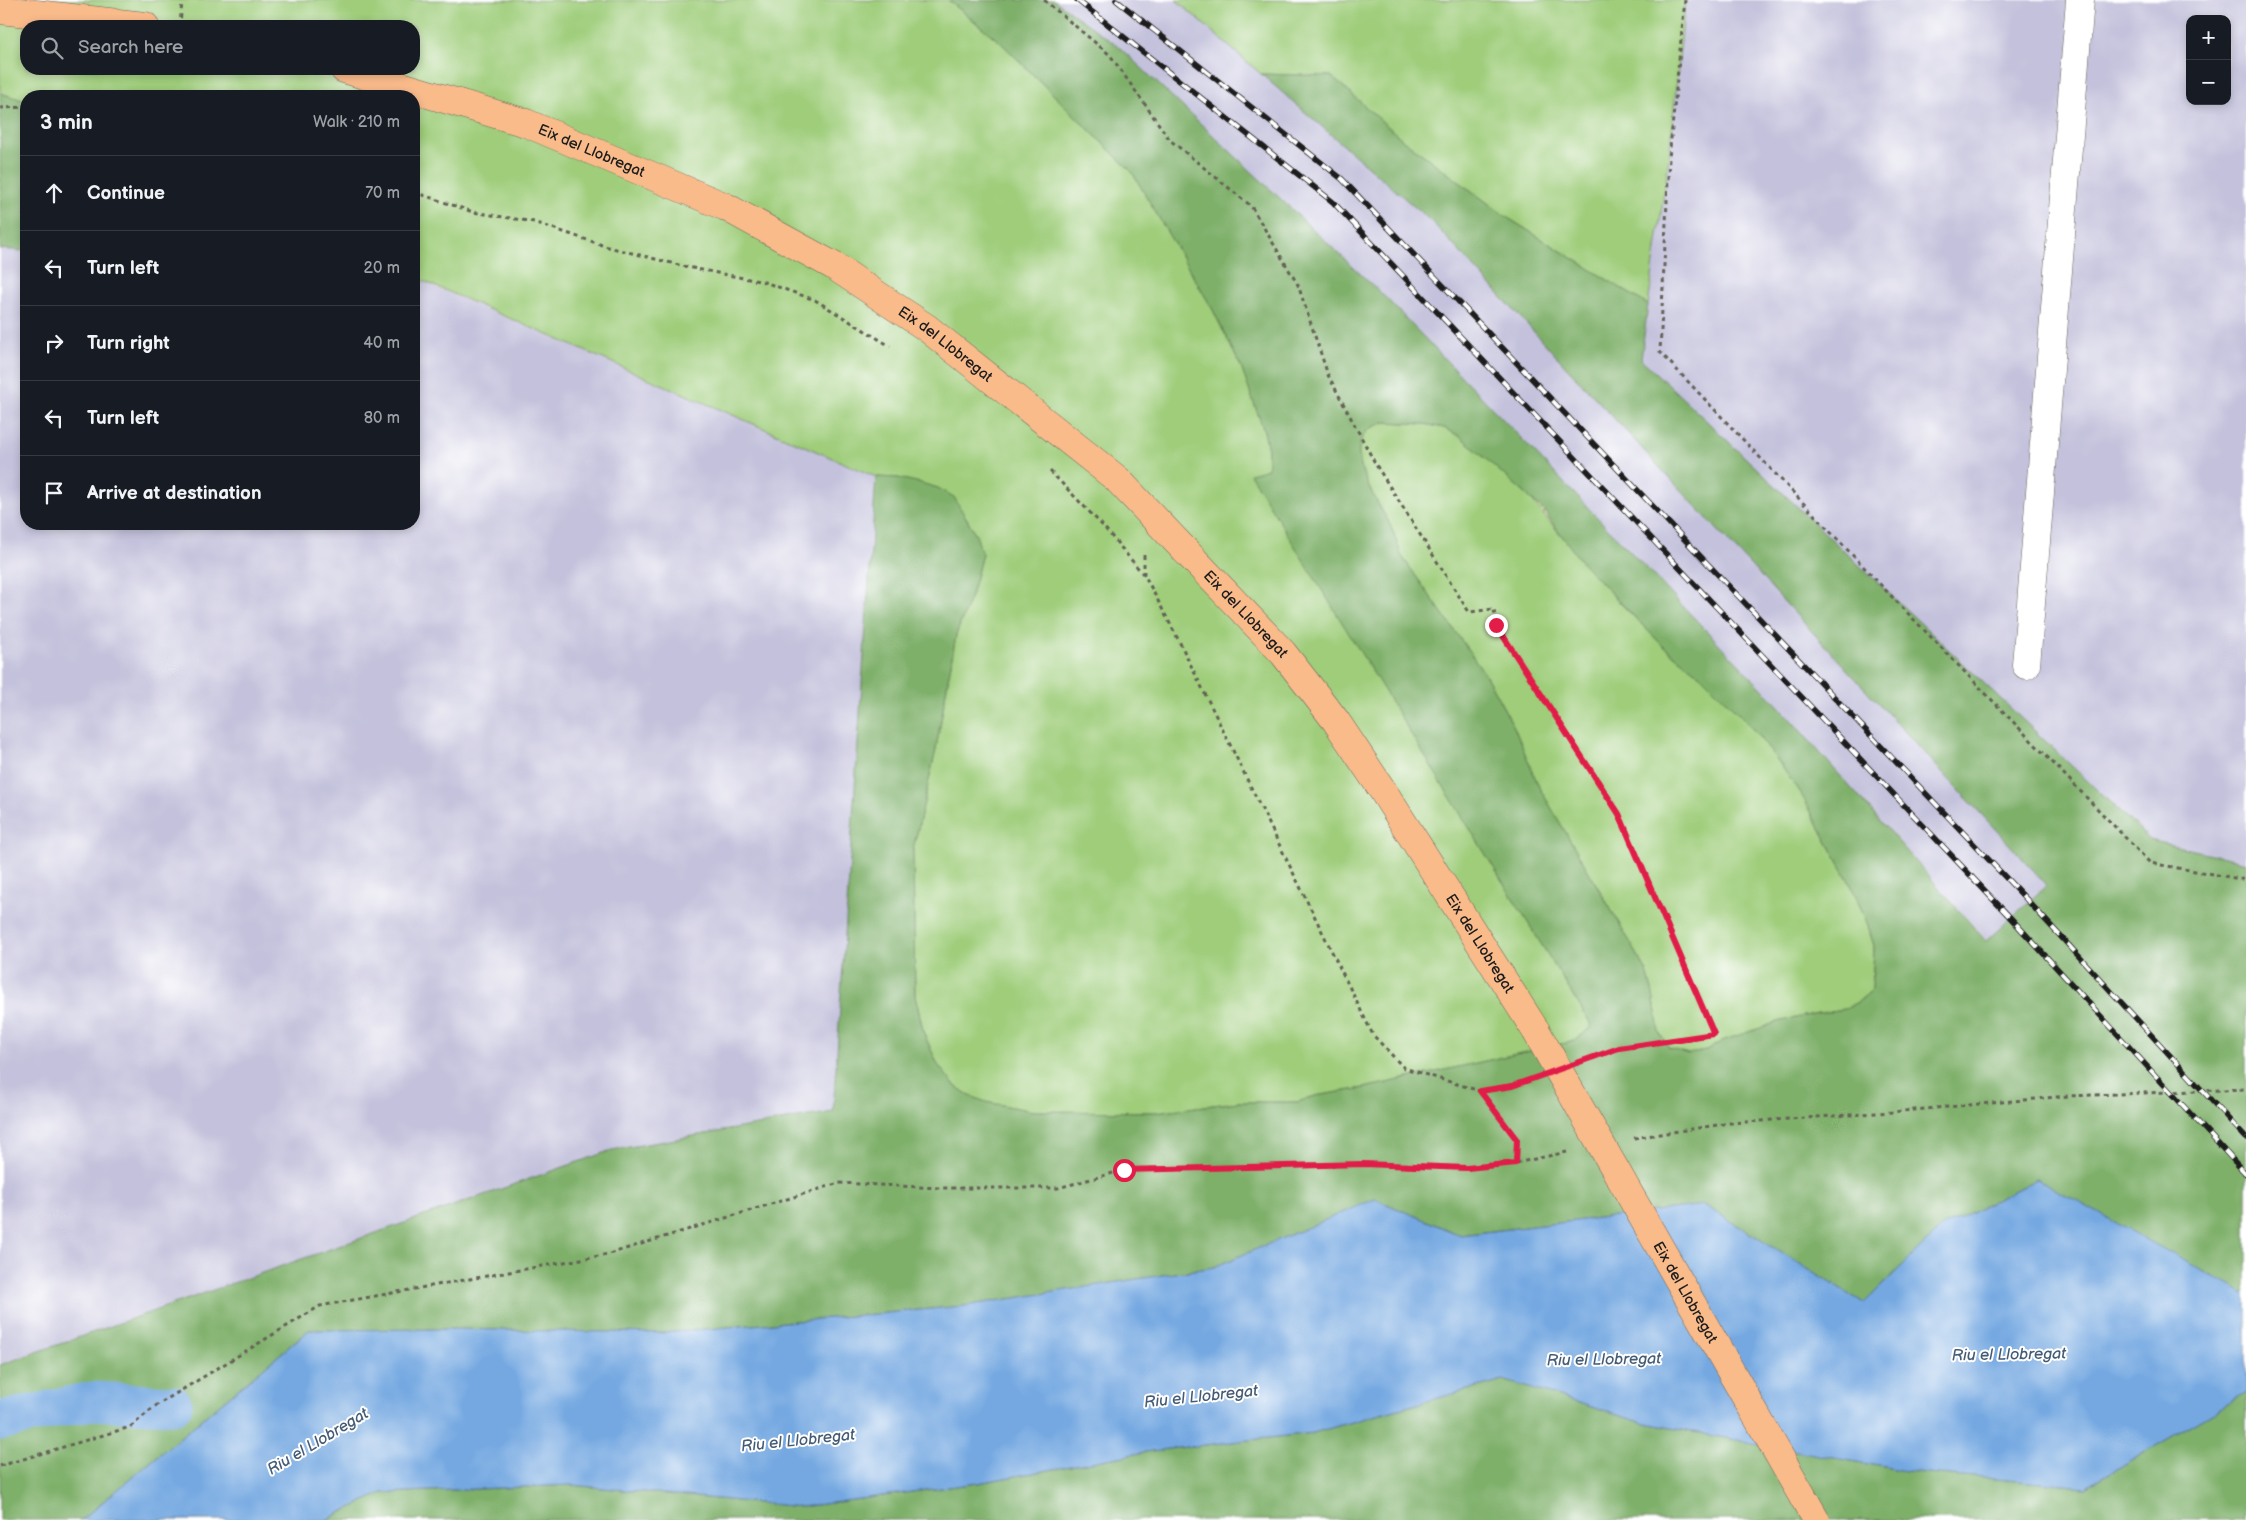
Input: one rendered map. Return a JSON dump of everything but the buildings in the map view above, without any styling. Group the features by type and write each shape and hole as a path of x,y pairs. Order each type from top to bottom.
{"highway":[{"path":"0,10 90,20"},
{"name":"Eix del Llobregat","path":"365,75 416,90"},
{"name":"Eix del Llobregat","path":"420,91 526,122 726,207 834,266 928,328 1117,479 1143,504 1283,653 1336,721 1383,791 1536,1031 1816,1520"}],"lane":[{"path":"2026,665 2080,0"}],"path":[{"path":"180,20 182,0"},
{"path":"1044,0 1110,55 1170,140 1251,206 1298,285 1328,375 1376,465 1469,612 1494,609 1496,625 1619,814 1714,1034 1619,1048 1583,1061"},
{"path":"1685,0 1669,158 1660,352 1888,592 2150,863 2246,880"},
{"path":"0,108 20,107"},
{"path":"420,194 474,212 534,222 608,247 687,267 764,282 815,300 898,351"},
{"path":"1046,467 1103,526 1144,574 1179,641 1373,1035 1404,1068 1480,1091 1512,1086 1530,1080"},
{"path":"1143,504 1144,574"},
{"path":"1627,1139 1664,1131 1730,1123 1892,1112 2068,1096 2246,1089"},
{"path":"1480,1091 1517,1140 1516,1163"},
{"path":"0,1466 130,1427 157,1405 320,1306 609,1254 839,1183 938,1188 1058,1188 1124,1170 1363,1164 1467,1168 1516,1163 1572,1151"}],"shaded area":[{"path":"1054,0 1176,0 1432,221 2048,885 1987,941 1777,704 1386,298 1118,46"},
{"path":"1685,0 2246,0 2246,862 2150,840 1641,359 1669,158"},
{"path":"0,249 20,251 20,530 420,530 420,281 876,477 833,1112 612,1150 0,1365"}],"green space":[{"path":"0,0 948,0 999,41 1132,172 1212,308 1241,367 1264,431 1268,450 1268,469 1251,474 1592,1026 1575,1041 1364,1088 1315,1096 1298,1102 1238,1102 1155,1112 1033,1111 986,1102 970,1096 954,1085 938,1065 924,1034 915,995 913,850 935,754 956,635 971,596 982,554 976,535 966,517 938,488 898,478 876,477 420,280 420,90 20,90 20,99 0,93"},
{"path":"948,0 1054,0 1118,46 1386,298 1777,704 1986,941 2047,885 1432,222 1261,74 1331,76 1403,140 1508,218 1648,305 1641,359 2150,840 2246,862 2246,1292 2243,1294 2037,1179 1942,1227 1864,1303 1704,1205 1460,1235 1375,1199 1214,1267 964,1306 662,1333 451,1329 309,1330 81,1520 0,1520 0,1365 612,1150 833,1112 876,477 898,478 921,483 938,488 954,497 976,535 982,554 971,596 956,635 935,754 913,850 915,995 924,1034 938,1065 954,1085 970,1096 986,1102 1033,1111 1155,1112 1238,1102 1298,1102 1315,1096 1364,1088 1575,1041 1592,1026 1250,474 1268,469 1268,450 1264,431 1241,367 1212,308 1132,172 999,41","holes":["1384,422 1424,424 1444,428 1461,437 1527,495 1545,513 1583,564 1663,646 1700,675 1747,722 1778,761 1804,799 1850,883 1868,925 1874,947 1872,990 1858,1002 1839,1011 1818,1013 1778,1022 1722,1041 1706,1051 1688,1054 1669,1048 1659,1032 1653,994 1648,975 1640,959 1539,787 1514,727 1485,674 1401,555 1391,527 1369,488 1360,463 1359,451 1361,440 1367,431"]},
{"path":"1176,0 1685,0 1669,158 1648,305 1508,218 1403,140 1331,76 1261,74"},
{"path":"0,93 20,99 20,251 0,249"},
{"path":"1384,422 1424,424 1444,428 1461,437 1527,495 1613,596 1663,646 1700,675 1747,722 1778,761 1804,799 1850,883 1868,925 1874,947 1872,990 1858,1002 1839,1011 1818,1013 1778,1022 1722,1041 1706,1051 1688,1054 1669,1048 1659,1032 1653,994 1648,975 1640,959 1539,787 1514,727 1485,674 1401,555 1389,523 1369,488 1360,463 1359,451 1361,440 1367,431"},
{"path":"1503,1380 1644,1423 1906,1471 2086,1487 2246,1393 2246,1520 325,1520 382,1493 572,1485 801,1507 978,1483 1151,1451 1313,1433"}],"water":[{"name":"Riu el Llobregat","path":"2037,1179 2243,1293 2246,1292 2246,1393 2086,1487 1906,1471 1644,1423 1503,1380 1313,1433 1151,1451 978,1483 801,1507 572,1485 382,1493 325,1520 81,1520 309,1330 451,1329 662,1333 964,1306 1214,1267 1375,1199 1460,1235 1704,1205 1864,1303 1942,1227"}],"waterway":[{"path":"0,1421 91,1401 173,1405"}],"railway":[{"path":"1077,0 1333,202 2007,914 2246,1174"},
{"path":"1116,0 1342,179 2028,901 2246,1138"}],"route":[{"path":"1124,1170 1363,1164 1467,1168 1516,1163 1517,1140 1480,1091 1512,1086 1619,1048 1714,1034 1619,814 1496,625"}]}
